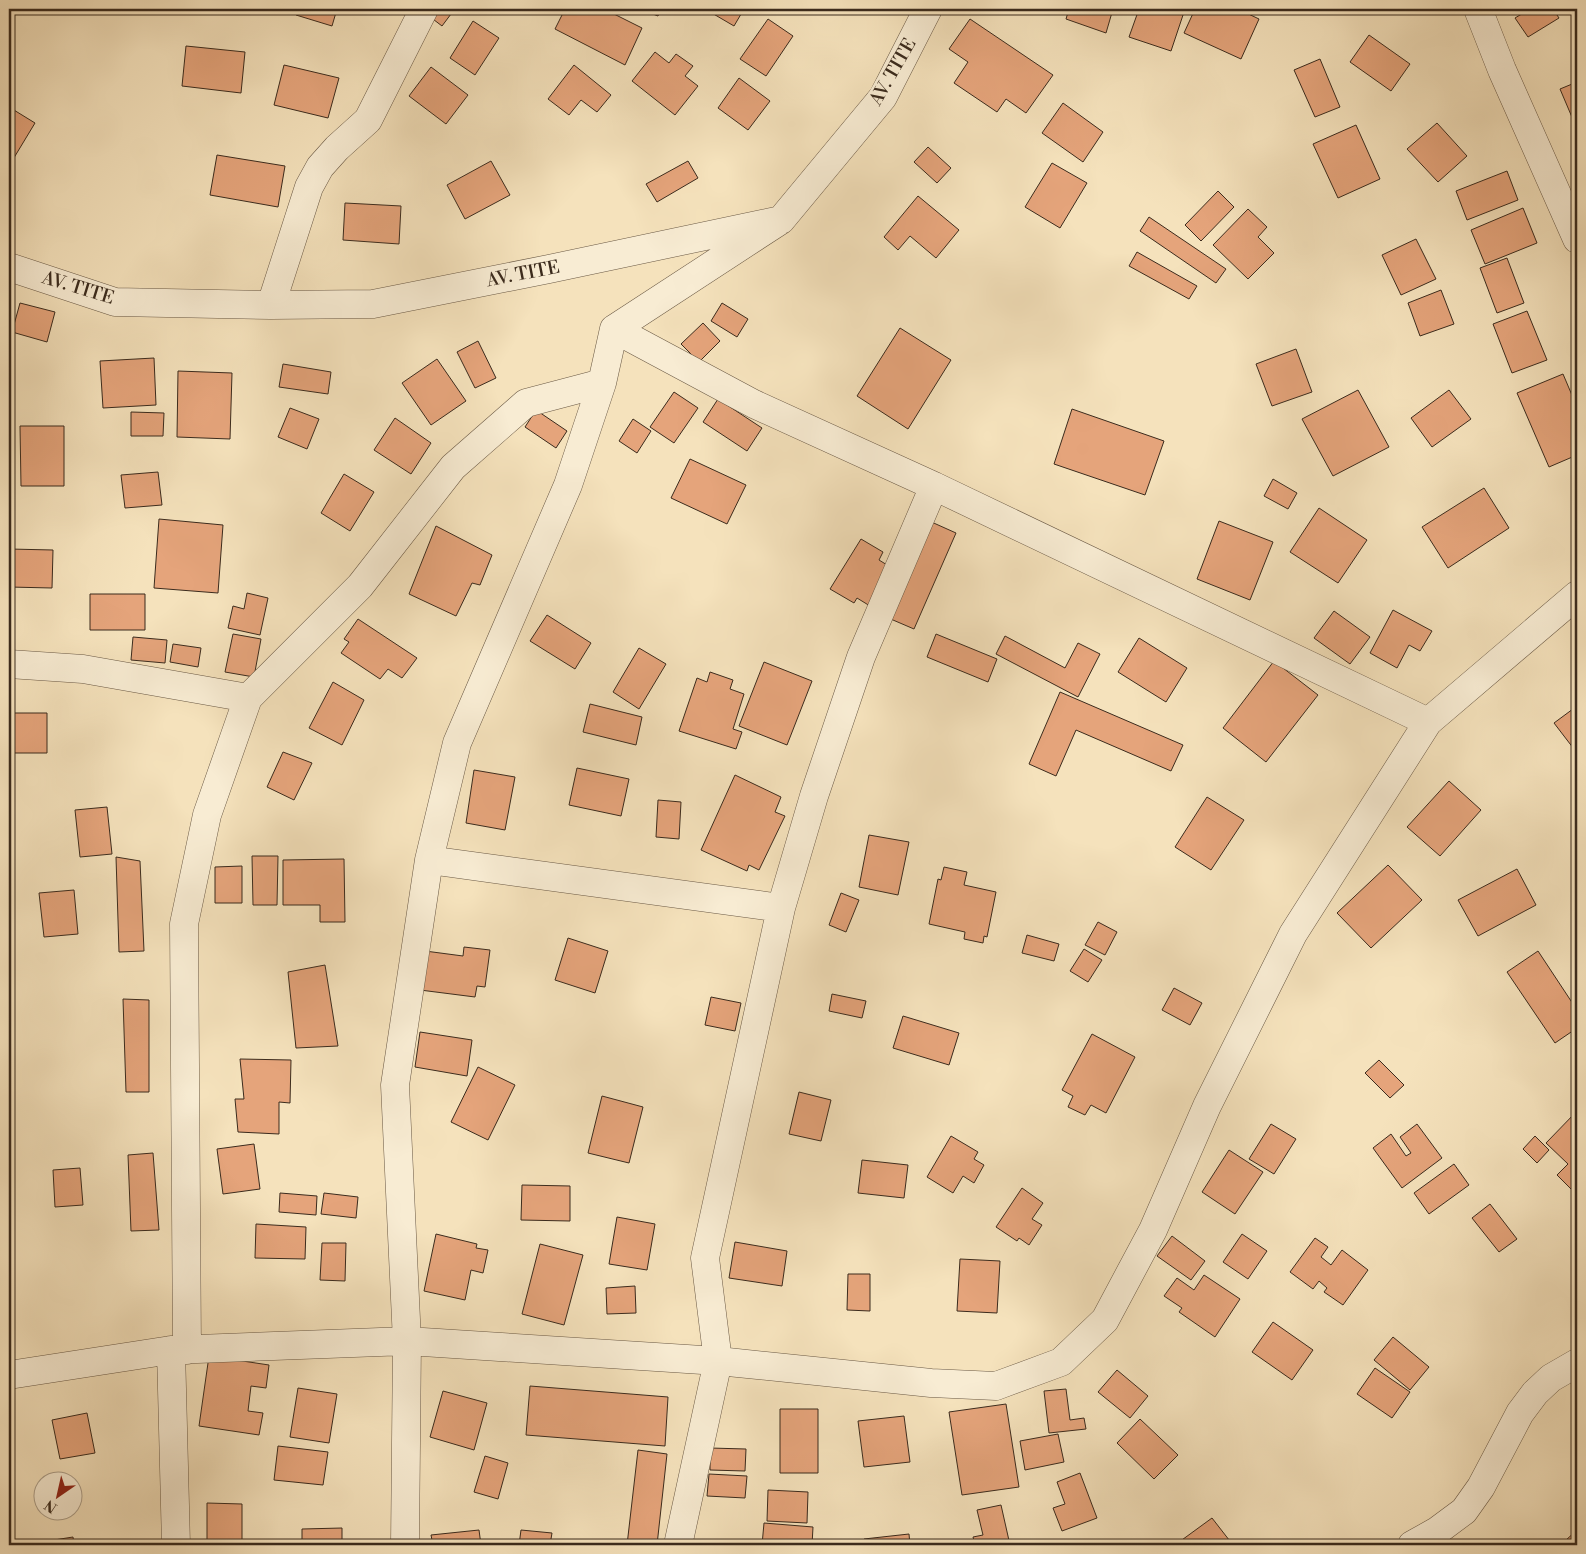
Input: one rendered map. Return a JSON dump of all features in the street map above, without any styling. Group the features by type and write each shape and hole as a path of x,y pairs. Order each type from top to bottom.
{"street":[{"path":"271,305 309,187 320,167 337,148 368,120 424,9"},
{"name":"AV. TITE","path":"9,267 114,302 271,305 373,304 781,220 883,97 928,9"},
{"path":"1478,9 1502,70 1577,239"},
{"path":"405,1545 407,1341 395,1085 429,860 457,743 568,485 602,384 614,329 781,220"},
{"path":"614,329 754,404 934,486 1428,722"},
{"path":"176,1545 184,924 206,815 248,698 360,586 460,460 526,403 602,384"},
{"path":"678,1545 718,1361 705,1258 781,908 814,796 862,657 934,486"},
{"path":"9,1375 179,1350 407,1341 718,1361 931,1383 996,1386 1061,1362 1106,1320 1153,1230 1207,1106 1293,934 1428,722 1577,595"},
{"path":"9,664 83,669 248,698"},
{"path":"429,860 781,908"},
{"path":"1412,1545 1438,1531 1464,1511 1481,1486 1520,1413 1535,1393 1551,1378 1577,1364"}],"building":[{"path":"297,9 337,9 332,26 296,15"},
{"path":"429,9 454,10 442,26 425,13"},
{"path":"565,9 604,9 642,28 625,65 555,29"},
{"path":"640,9 661,9 658,16"},
{"path":"705,9 744,9 734,26"},
{"path":"1069,9 1113,9 1106,33 1066,19"},
{"path":"1139,9 1185,9 1171,51 1129,37"},
{"path":"1195,9 1238,9 1259,19 1241,59 1184,33"},
{"path":"1530,9 1553,9 1559,18 1528,37 1515,18"},
{"path":"768,19 793,36 766,76 740,59"},
{"path":"970,19 1053,75 1026,113 1006,99 997,112 954,83 968,62 949,49"},
{"path":"473,21 499,38 475,75 450,58"},
{"path":"1369,35 1410,64 1391,91 1350,62"},
{"path":"186,46 245,52 241,93 182,86"},
{"path":"655,52 669,63 676,54 693,66 685,76 698,86 675,115 632,81"},
{"path":"1320,59 1340,107 1315,117 1294,70"},
{"path":"284,65 339,78 328,118 274,105"},
{"path":"574,65 611,95 597,112 581,100 569,115 548,99"},
{"path":"431,67 468,95 446,124 409,96"},
{"path":"739,78 770,101 748,130 718,108"},
{"path":"1577,82 1577,129 1560,89"},
{"path":"1063,103 1103,132 1083,162 1042,133"},
{"path":"9,107 35,123 9,166"},
{"path":"1437,123 1467,156 1438,182 1407,149"},
{"path":"1356,125 1380,179 1338,198 1313,144"},
{"path":"928,147 951,168 937,183 914,162"},
{"path":"217,155 285,166 278,207 210,195"},
{"path":"491,161 510,195 465,219 447,185"},
{"path":"688,161 698,178 657,202 646,184"},
{"path":"1052,163 1087,183 1060,228 1025,207"},
{"path":"1507,171 1518,200 1467,220 1456,191"},
{"path":"1218,191 1234,207 1201,241 1185,225"},
{"path":"918,196 959,230 936,258 910,236 898,250 884,237"},
{"path":"345,203 401,206 399,244 343,240"},
{"path":"1523,208 1537,243 1485,264 1471,230"},
{"path":"1248,209 1267,227 1258,237 1274,253 1248,279 1213,245"},
{"path":"1149,217 1226,269 1216,283 1140,231"},
{"path":"1416,239 1436,279 1401,295 1382,255"},
{"path":"1137,252 1197,286 1189,299 1129,266"},
{"path":"1507,258 1524,303 1497,313 1480,268"},
{"path":"1441,290 1454,324 1420,336 1408,303"},
{"path":"20,303 55,312 47,342 12,332"},
{"path":"722,303 748,319 737,337 711,321"},
{"path":"1527,311 1547,360 1512,373 1493,324"},
{"path":"703,323 720,341 699,362 681,344"},
{"path":"900,328 951,360 908,429 857,396"},
{"path":"478,341 496,378 475,388 457,352"},
{"path":"1296,349 1312,392 1272,406 1256,364"},
{"path":"154,358 156,405 103,408 100,361"},
{"path":"437,359 466,401 431,425 402,383"},
{"path":"283,364 331,372 328,394 279,387"},
{"path":"178,371 232,373 230,439 177,437"},
{"path":"1563,374 1577,407 1577,455 1549,467 1517,393"},
{"path":"1358,390 1389,447 1333,476 1302,419"},
{"path":"1449,390 1471,419 1432,447 1411,418"},
{"path":"674,392 698,408 674,443 650,427"},
{"path":"718,399 762,428 747,451 703,422"},
{"path":"290,408 319,419 307,449 278,437"},
{"path":"1072,409 1164,441 1145,495 1054,464"},
{"path":"536,410 567,431 556,448 525,427"},
{"path":"131,412 164,413 163,436 131,436"},
{"path":"395,418 431,443 411,474 374,450"},
{"path":"633,419 651,431 637,453 619,441"},
{"path":"20,426 64,426 64,486 21,486"},
{"path":"690,459 746,485 727,524 671,498"},
{"path":"158,472 162,505 125,508 121,475"},
{"path":"344,474 374,492 350,531 321,513"},
{"path":"1273,479 1297,493 1288,509 1264,496"},
{"path":"1484,488 1509,528 1448,568 1422,527"},
{"path":"1319,508 1367,540 1338,583 1290,552"},
{"path":"159,519 223,525 218,593 154,588"},
{"path":"927,520 956,533 914,629 886,617"},
{"path":"1219,521 1273,542 1250,600 1197,579"},
{"path":"436,526 492,555 480,585 472,583 456,616 409,594"},
{"path":"861,539 883,552 879,560 892,568 870,606 857,598 854,603 830,589"},
{"path":"9,549 53,550 52,588 9,587"},
{"path":"247,593 268,598 260,635 228,628 233,606 244,609"},
{"path":"90,594 145,594 145,630 90,630"},
{"path":"1393,610 1432,631 1420,651 1409,645 1397,668 1370,653"},
{"path":"1334,611 1370,637 1350,664 1314,638"},
{"path":"547,615 591,643 575,669 530,641"},
{"path":"358,619 417,658 402,678 388,669 380,679 341,653 349,642 344,639"},
{"path":"233,634 261,639 254,677 225,672"},
{"path":"936,634 997,659 988,682 927,657"},
{"path":"1005,636 1065,668 1078,643 1100,654 1078,697 996,654"},
{"path":"133,637 167,640 165,663 131,660"},
{"path":"1139,638 1187,668 1166,702 1118,672"},
{"path":"173,644 201,648 198,667 170,662"},
{"path":"639,648 666,664 639,709 613,692"},
{"path":"1274,661 1318,695 1266,762 1223,728"},
{"path":"764,662 812,681 787,745 739,726"},
{"path":"710,672 733,680 730,689 744,694 733,729 742,732 736,749 679,731 697,678 707,682"},
{"path":"333,682 364,700 342,745 309,728"},
{"path":"1060,692 1183,745 1171,771 1076,730 1056,776 1029,764"},
{"path":"590,704 642,717 636,745 583,732"},
{"path":"1577,706 1577,753 1554,723"},
{"path":"9,713 47,713 47,753 9,753"},
{"path":"283,752 312,763 294,800 267,787"},
{"path":"577,768 629,779 621,816 569,805"},
{"path":"474,770 515,777 505,830 466,823"},
{"path":"735,775 781,797 775,812 785,816 759,870 749,865 747,871 701,850"},
{"path":"1449,781 1481,810 1440,856 1407,827"},
{"path":"1207,797 1244,820 1211,870 1175,847"},
{"path":"658,800 681,802 679,839 656,837"},
{"path":"107,807 112,854 80,857 75,810"},
{"path":"869,835 909,842 898,895 859,887"},
{"path":"252,856 278,856 277,905 253,905"},
{"path":"116,857 140,861 144,951 119,952"},
{"path":"344,859 345,922 320,922 320,905 283,905 283,860"},
{"path":"1388,865 1422,900 1371,948 1337,913"},
{"path":"242,866 242,903 215,903 215,867"},
{"path":"944,867 967,872 964,885 996,892 987,937 984,936 983,943 964,939 965,932 929,924 938,879 941,880"},
{"path":"1517,869 1536,905 1478,936 1458,900"},
{"path":"74,890 78,934 44,937 39,893"},
{"path":"841,893 859,900 846,932 829,925"},
{"path":"1098,922 1117,932 1105,955 1085,945"},
{"path":"1027,935 1059,944 1054,961 1022,953"},
{"path":"568,938 608,951 595,993 555,980"},
{"path":"464,947 490,950 485,987 477,986 475,997 420,990 425,951 463,956"},
{"path":"1084,949 1102,960 1088,982 1070,971"},
{"path":"1538,951 1577,1010 1577,1028 1555,1043 1507,972"},
{"path":"325,965 338,1046 296,1048 288,972"},
{"path":"1174,988 1202,1003 1190,1025 1162,1010"},
{"path":"832,994 866,1001 862,1018 829,1011"},
{"path":"711,997 741,1003 735,1031 705,1025"},
{"path":"123,999 149,1000 149,1092 126,1092"},
{"path":"903,1016 959,1033 949,1065 893,1048"},
{"path":"420,1032 472,1040 467,1076 415,1067"},
{"path":"1092,1034 1135,1057 1106,1113 1091,1105 1085,1115 1068,1107 1073,1096 1062,1090"},
{"path":"240,1059 291,1060 290,1103 279,1102 279,1134 238,1132 235,1099 244,1099"},
{"path":"1379,1060 1404,1085 1390,1098 1365,1073"},
{"path":"478,1067 515,1085 488,1140 451,1122"},
{"path":"799,1092 831,1100 821,1141 789,1134"},
{"path":"602,1096 643,1107 629,1163 588,1153"},
{"path":"1577,1111 1577,1195 1557,1175 1568,1164 1546,1143"},
{"path":"1271,1124 1296,1139 1274,1174 1249,1159"},
{"path":"1417,1124 1442,1158 1402,1188 1373,1148 1391,1134 1406,1156 1411,1153 1400,1137"},
{"path":"951,1136 978,1152 974,1159 984,1165 974,1183 963,1176 953,1193 927,1177"},
{"path":"1535,1136 1549,1150 1537,1163 1523,1149"},
{"path":"254,1144 260,1189 223,1194 217,1149"},
{"path":"1229,1150 1263,1172 1235,1214 1202,1192"},
{"path":"153,1153 159,1230 131,1231 128,1155"},
{"path":"862,1160 908,1165 904,1198 858,1193"},
{"path":"1454,1164 1469,1185 1429,1214 1414,1193"},
{"path":"80,1168 83,1205 55,1207 53,1170"},
{"path":"522,1185 570,1186 570,1221 521,1220"},
{"path":"1022,1188 1043,1203 1032,1219 1042,1225 1029,1245 1019,1238 1017,1241 996,1227"},
{"path":"280,1193 317,1196 316,1215 279,1212"},
{"path":"324,1193 358,1197 356,1218 321,1214"},
{"path":"1490,1204 1517,1239 1499,1252 1472,1218"},
{"path":"617,1217 655,1224 647,1270 609,1264"},
{"path":"256,1224 306,1227 305,1259 255,1258"},
{"path":"436,1234 477,1244 476,1248 488,1250 483,1273 471,1270 465,1300 424,1291"},
{"path":"1242,1234 1267,1251 1248,1279 1223,1262"},
{"path":"1172,1236 1205,1261 1191,1280 1157,1256"},
{"path":"1315,1238 1328,1247 1321,1257 1331,1265 1342,1250 1368,1270 1343,1305 1324,1292 1327,1288 1319,1281 1313,1289 1290,1272"},
{"path":"735,1242 787,1251 782,1286 729,1278"},
{"path":"322,1243 346,1243 345,1281 320,1280"},
{"path":"540,1244 583,1255 564,1325 522,1314"},
{"path":"960,1259 1000,1261 997,1313 957,1311"},
{"path":"848,1274 870,1274 870,1311 847,1310"},
{"path":"1204,1275 1240,1299 1215,1337 1179,1312 1182,1308 1164,1296 1177,1278 1194,1290"},
{"path":"635,1286 636,1313 607,1314 606,1288"},
{"path":"1273,1322 1313,1350 1292,1380 1252,1352"},
{"path":"1393,1337 1429,1367 1410,1390 1374,1360"},
{"path":"209,1356 269,1365 266,1388 251,1386 248,1411 263,1413 259,1435 199,1426"},
{"path":"1375,1368 1410,1392 1392,1418 1357,1394"},
{"path":"1117,1370 1148,1396 1130,1418 1098,1392"},
{"path":"530,1386 668,1397 665,1446 526,1435"},
{"path":"298,1388 337,1394 329,1443 290,1437"},
{"path":"1066,1389 1070,1420 1084,1418 1086,1429 1049,1433 1044,1391"},
{"path":"443,1391 487,1403 474,1450 430,1437"},
{"path":"1006,1404 1019,1487 962,1495 949,1412"},
{"path":"780,1409 818,1409 818,1473 780,1473"},
{"path":"87,1413 95,1453 60,1459 52,1420"},
{"path":"904,1416 910,1462 864,1467 858,1421"},
{"path":"1140,1419 1178,1455 1154,1479 1117,1443"},
{"path":"1058,1434 1064,1462 1025,1470 1020,1441"},
{"path":"278,1446 328,1452 323,1485 274,1480"},
{"path":"710,1448 746,1449 745,1471 710,1470"},
{"path":"638,1450 667,1454 657,1545 627,1545"},
{"path":"485,1456 508,1463 498,1499 474,1492"},
{"path":"1080,1473 1097,1518 1062,1531 1053,1508 1065,1504 1057,1482"},
{"path":"709,1474 747,1476 745,1498 707,1496"},
{"path":"768,1490 808,1492 807,1523 767,1521"},
{"path":"207,1503 242,1504 242,1545 207,1545"},
{"path":"1001,1505 1010,1545 975,1545 973,1537 983,1535 977,1510"},
{"path":"1212,1518 1233,1545 1175,1545"},
{"path":"764,1523 813,1527 812,1545 762,1545"},
{"path":"342,1528 342,1545 302,1545 302,1529"},
{"path":"479,1530 481,1545 433,1545 431,1535"},
{"path":"521,1530 552,1533 550,1545 519,1545"},
{"path":"1577,1530 1577,1545 1571,1545 1566,1540"},
{"path":"909,1534 910,1545 865,1545 864,1539"},
{"path":"73,1537 74,1545 35,1545 35,1543"}]}
